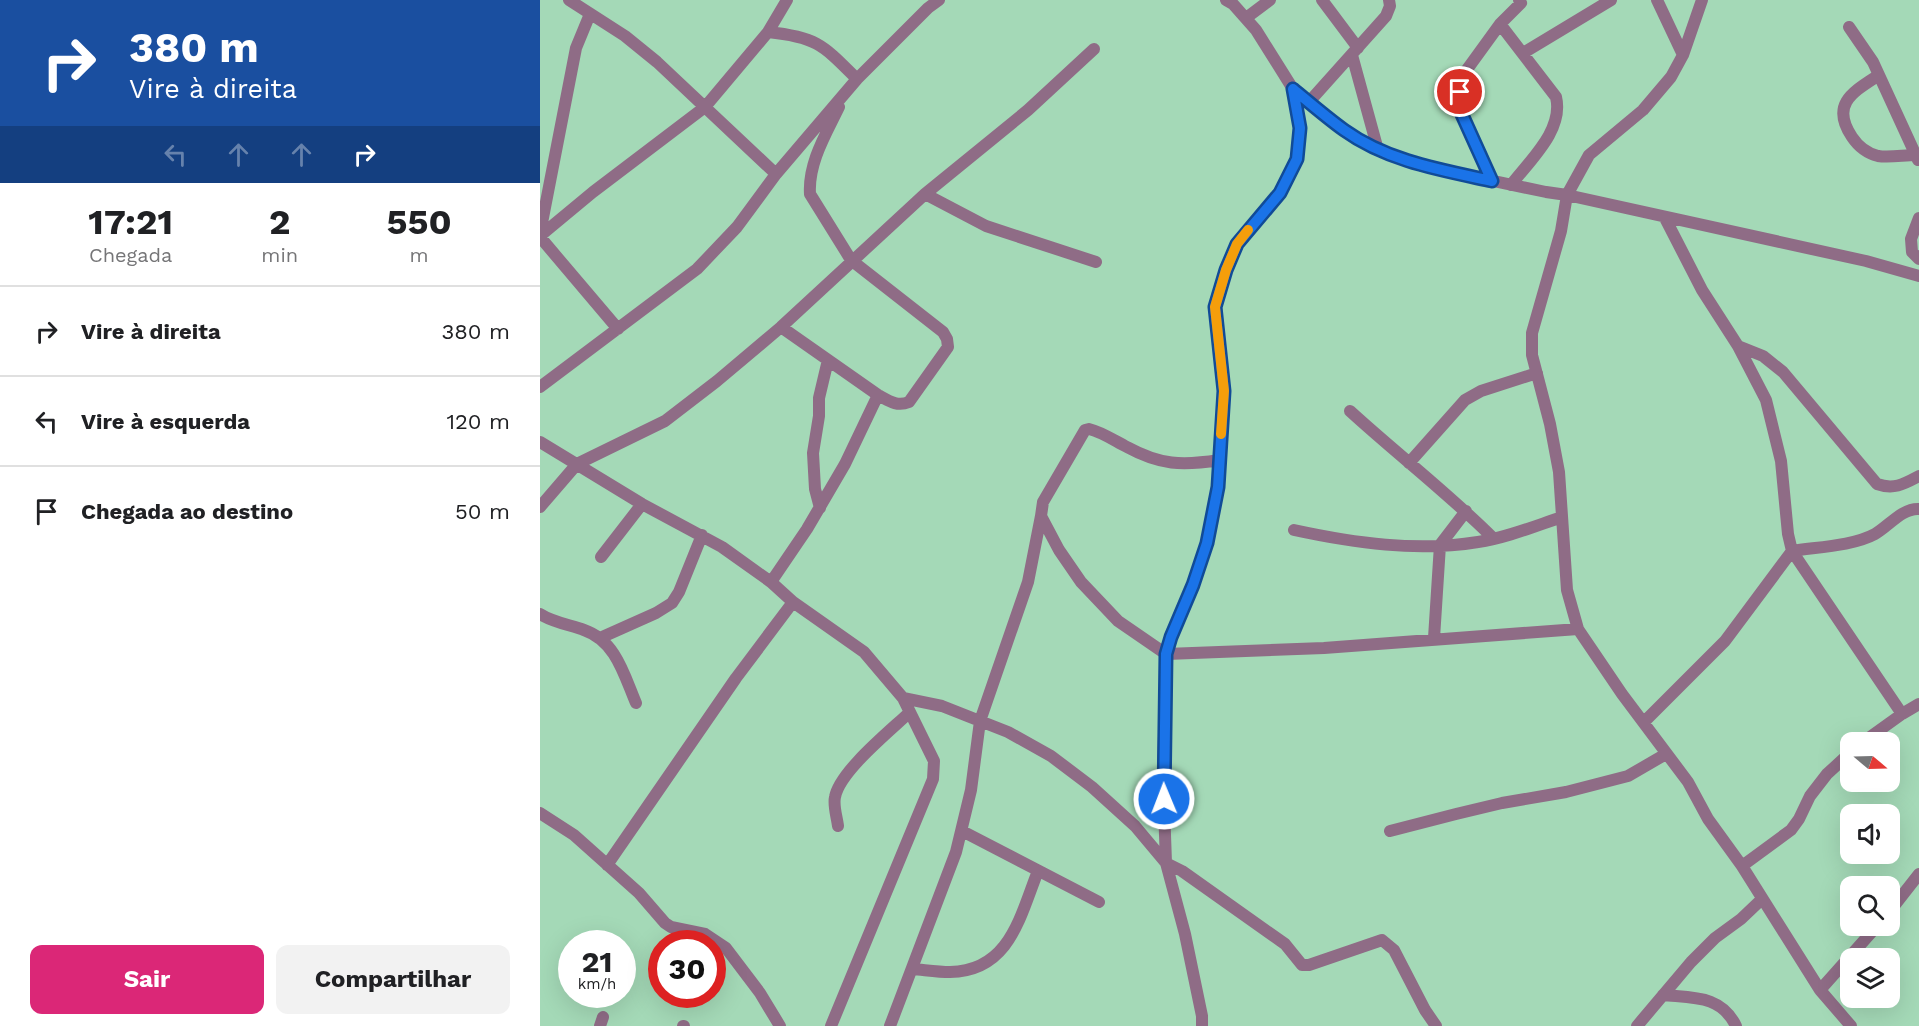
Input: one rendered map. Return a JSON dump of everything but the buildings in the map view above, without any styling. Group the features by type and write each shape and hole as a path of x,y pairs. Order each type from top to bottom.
{"street":[{"path":"569,0 625,36 657,62 776,174"},
{"path":"540,235 705,107 768,32 787,0"},
{"path":"540,387 697,269 737,226 776,174 857,78 939,0"},
{"path":"1226,0 1246,18 1293,89 1345,131 1378,150 1423,166 1567,195 1866,261 1919,276"},
{"path":"1246,18 1270,0"},
{"path":"1322,0 1355,52 1378,150"},
{"path":"1309,102 1386,16 1390,6 1389,0"},
{"path":"1523,52 1611,0"},
{"path":"1657,0 1683,55"},
{"path":"1702,0 1683,55 1671,77 1643,110 1589,155 1567,195 1561,231 1532,333 1532,355 1550,424 1559,472 1567,590 1578,629 1622,694 1688,782 1708,819 1743,866 1820,990 1851,1026"},
{"path":"1492,181 1459,108 1463,75 1500,24 1522,1"},
{"path":"540,235 576,48 590,14"},
{"path":"1500,24 1556,97 1559,109 1555,126 1511,185"},
{"path":"1849,27 1879,75 1917,158 1880,156 1869,153 1861,148 1845,126 1842,116 1844,106 1852,93 1879,75"},
{"path":"768,32 795,35 812,40 827,50 857,78"},
{"path":"540,507 578,464 665,421 717,381 781,327 925,194 1028,110 1094,50"},
{"path":"1202,1026 1202,1016 1185,934 1166,863 1163,778 1166,654 1207,543 1218,487 1224,391 1215,307 1226,270 1237,244 1280,193 1297,159 1300,128 1293,89"},
{"path":"781,327 878,395 902,405 909,402 948,347 943,332 851,260 810,194 813,163 847,90"},
{"path":"925,194 986,226 1096,262"},
{"path":"1665,218 1702,290 1738,346 1766,400 1781,460 1788,534 1792,551 1902,714"},
{"path":"1919,218 1911,239 1912,252 1919,259"},
{"path":"540,235 618,329"},
{"path":"1738,346 1763,356 1783,372 1877,484 1888,488 1919,476"},
{"path":"820,508 815,489 813,453 819,416 819,398 828,360"},
{"path":"1408,463 1465,400 1481,391 1537,373"},
{"path":"771,582 820,508 845,464 878,395"},
{"path":"1350,411 1466,511 1493,538"},
{"path":"890,1026 956,852 971,790 980,721 1028,582 1043,502 1085,430 1089,429 1135,451 1167,462 1189,465 1219,460"},
{"path":"540,442 642,504 722,547 771,582 794,602 864,652 903,698 910,712 934,761 933,779 831,1026"},
{"path":"601,557 642,504"},
{"path":"1644,722 1725,641 1792,551 1858,541 1874,534 1905,512 1919,509"},
{"path":"1434,638 1440,546 1466,511"},
{"path":"1041,516 1059,550 1081,582 1119,621 1166,654 1324,648 1578,629"},
{"path":"1294,530 1384,545 1440,546 1479,542 1562,518"},
{"path":"600,638 656,613 672,603 679,592 702,536"},
{"path":"607,865 736,678 794,602"},
{"path":"541,618 591,632 600,638 616,655 636,703"},
{"path":"903,698 942,706 1008,732 1051,756 1092,787 1136,826 1166,863 1182,871 1285,944 1302,965 1309,965 1382,940 1387,943 1394,950 1425,1010 1436,1026"},
{"path":"1877,732 1919,704"},
{"path":"838,826 834,800 839,784 849,770 910,712"},
{"path":"1390,831 1479,808 1566,792 1628,776 1666,754"},
{"path":"1743,866 1791,830 1810,796 1827,774 1840,762"},
{"path":"540,814 574,835 639,893 665,923 671,927 705,934 726,948 760,993 780,1026"},
{"path":"962,831 1099,902"},
{"path":"913,969 951,972 965,970 981,965 998,955 1009,942 1038,871"},
{"path":"1900,898 1919,874"},
{"path":"1637,1026 1715,938 1741,919 1762,899"},
{"path":"1820,990 1868,936"},
{"path":"1664,994 1710,1000 1722,1007 1736,1026"}],"slow traffic":[{"path":"1221,434 1224,391 1215,307 1226,270 1237,244 1248,230"}],"route":[{"path":"1164,799 1166,654 1207,543 1218,487 1224,391 1215,307 1226,270 1237,244 1262,218 1280,193 1297,159 1300,128 1293,89 1345,131 1378,150 1423,166 1492,181 1459,108 1460,92"}]}
